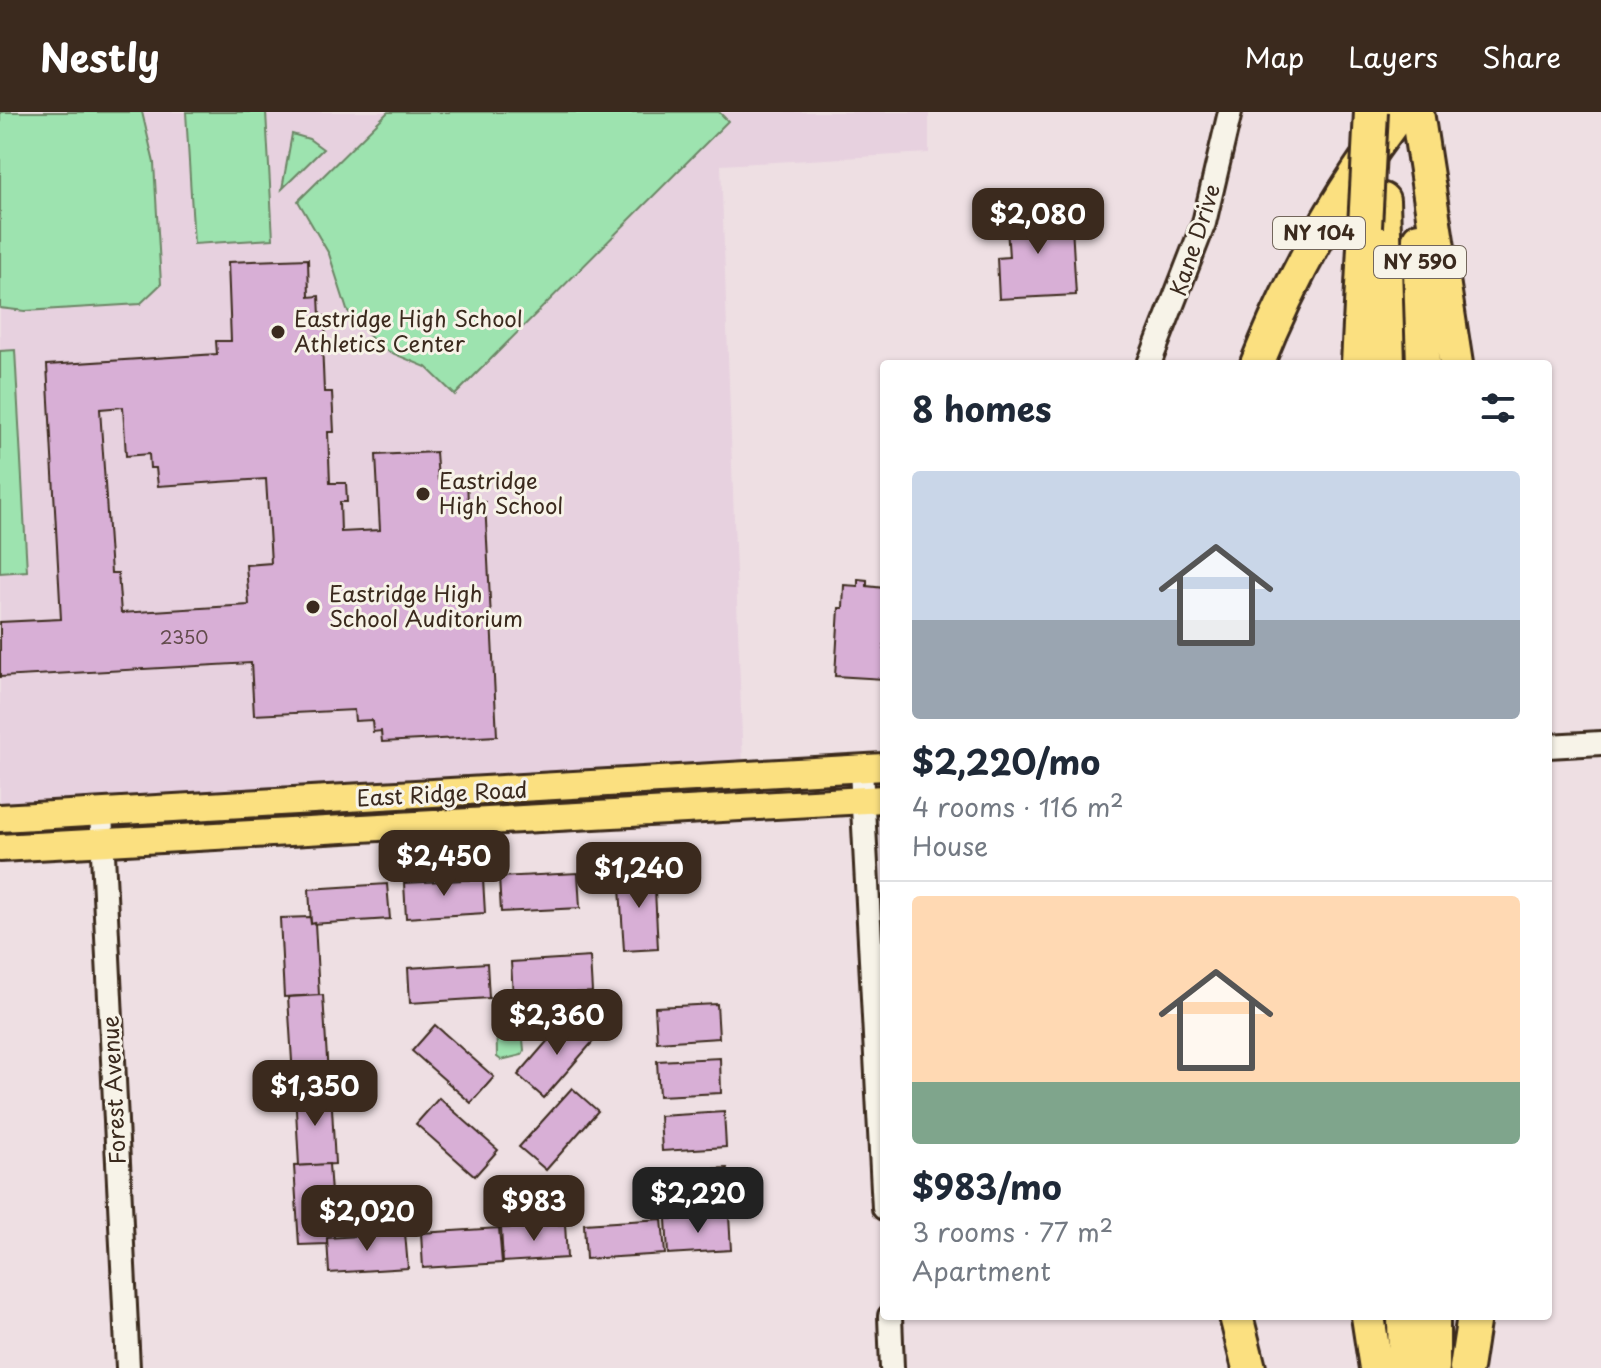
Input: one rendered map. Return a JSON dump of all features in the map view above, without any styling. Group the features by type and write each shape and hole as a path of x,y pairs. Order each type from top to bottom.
{"highway":[{"name":"NY 590","path":"1373,112 1383,200 1388,360"},
{"path":"1358,360 1373,112"},
{"name":"NY 104","path":"1259,360 1286,296 1321,230 1361,165 1400,112"},
{"name":"NY 590","path":"1415,112 1420,154 1423,360"},
{"path":"1420,154 1455,360"},
{"path":"1237,1320 1249,1368"},
{"path":"1369,1320 1376,1368"},
{"path":"1404,1320 1405,1368"},
{"path":"1433,1320 1433,1368"},
{"path":"1466,1368 1473,1320"}],"main road":[{"name":"East Ridge Road","path":"0,818 872,768"},
{"name":"East Ridge Road","path":"0,848 873,800"}],"street":[{"name":"Kane Drive","path":"1151,360 1204,223 1230,112"},
{"path":"1556,745 1601,743"},
{"path":"872,768 880,1060"},
{"name":"Forest Avenue","path":"101,813 128,1368"},
{"path":"890,1320 892,1368"}],"shaded area":[{"path":"0,112 929,112 929,153 721,165 743,765 0,806"}],"green space":[{"path":"0,112 142,112 154,163 161,284 140,304 25,311 0,308"},
{"path":"186,112 266,112 273,239 194,244"},
{"path":"388,112 719,112 728,121 455,395 426,367 380,348 347,310 329,254 298,201"},
{"path":"292,134 309,139 323,149 282,189"},
{"path":"15,350 27,571 0,573 0,351"},
{"path":"522,1002 524,1050 522,1055 501,1060 497,1057 496,1004"}],"building":[{"path":"1071,209 1076,295 999,299 997,258 1009,257 1006,213"},
{"name":"Eastridge High School","path":"308,259 309,297 319,296 320,316 325,316 326,341 322,341 324,392 332,392 334,432 328,432 330,483 346,483 347,502 340,502 341,532 380,530 376,455 436,452 438,480 467,479 468,503 485,502 497,736 382,742 381,731 373,732 372,720 355,721 354,710 254,715 251,663 0,677 0,622 61,619 47,365 217,354 216,341 231,341 228,262","holes":["123,407 126,456 149,454 150,468 156,468 158,486 266,479 271,563 246,565 249,605 121,613 118,573 111,573 100,409"]},
{"path":"858,579 867,580 867,586 880,588 880,679 835,676 839,608 843,608 844,585 858,586"},
{"path":"654,870 658,949 624,951 619,872"},
{"path":"578,873 580,908 501,912 499,877"},
{"path":"483,879 485,913 406,918 404,883"},
{"path":"387,884 390,919 311,924 309,889"},
{"path":"310,917 311,924 315,923 319,995 284,997 280,918"},
{"path":"590,957 592,992 513,996 511,962"},
{"path":"487,963 489,998 410,1003 408,968"},
{"path":"323,995 328,1075 293,1077 288,997"},
{"path":"717,1004 719,1038 657,1042 655,1007"},
{"path":"569,1016 596,1038 544,1098 518,1075"},
{"path":"435,1025 494,1077 471,1103 412,1051"},
{"path":"720,1058 721,1093 659,1096 657,1061"},
{"path":"572,1088 598,1111 546,1170 519,1147"},
{"path":"331,1089 335,1164 299,1166 295,1091"},
{"path":"439,1098 498,1150 475,1176 416,1124"},
{"path":"724,1112 726,1147 662,1151 660,1116"},
{"path":"329,1164 334,1238 327,1238 327,1244 299,1245 294,1166"},
{"path":"727,1168 729,1202 666,1206 664,1171"},
{"path":"729,1216 731,1250 668,1254 666,1219"},
{"path":"662,1219 665,1254 586,1259 584,1224"},
{"path":"565,1224 567,1258 503,1262 501,1228"},
{"path":"499,1228 502,1263 423,1268 421,1233"},
{"path":"405,1233 408,1268 329,1273 327,1238"}],"place":[{"name":"Eastridge High School Athletics Center","path":"278,332"},
{"name":"Eastridge High School","path":"423,494"},
{"name":"Eastridge High School Auditorium","path":"313,607"}]}
